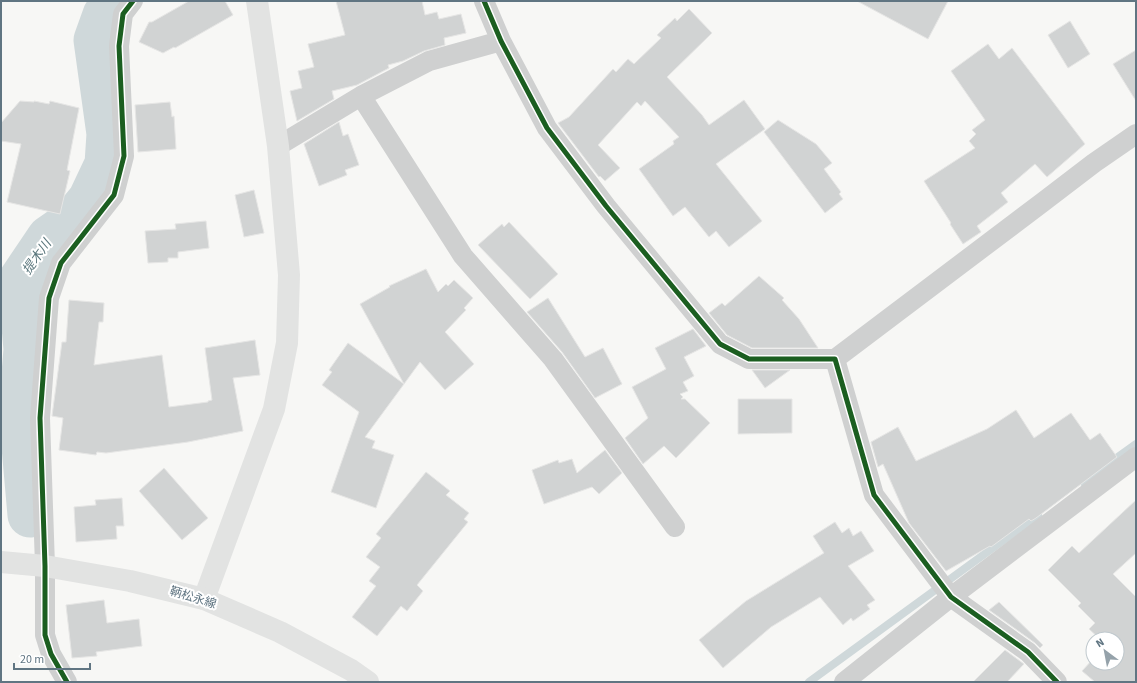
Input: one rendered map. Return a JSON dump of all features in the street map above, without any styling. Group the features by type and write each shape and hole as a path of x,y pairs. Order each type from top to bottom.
{"street":[{"path":"67,682 51,654 45,636 45,566 40,418 49,298 61,263 114,195 124,156 119,46 123,14 133,1"},
{"path":"204,599 274,409 287,343 289,275 278,146 258,1"},
{"path":"485,1 501,41 547,128 606,206 720,344 749,359 835,359 1094,163 1136,134"},
{"path":"278,146 361,96 429,61 501,41"},
{"path":"361,96 463,256 552,359 675,527"},
{"path":"835,359 874,495 945,589 1028,652 1057,682"},
{"path":"844,682 945,589 1136,456"},
{"name":"鞆松永線","path":"1,562 45,566 130,581 204,599 280,632 351,670 368,682"}],"building":[{"path":"189,1 225,1 233,15 175,48 174,47 163,53 139,42 149,22 152,22"},
{"path":"336,1 422,1 425,15 437,12 439,19 461,14 466,33 444,38 445,45 424,51 403,61 388,65 389,68 357,85 332,91 334,99 297,121 290,91 302,88 298,71 314,67 308,44 345,35"},
{"path":"857,1 948,1 928,39"},
{"path":"689,9 712,33 667,77 702,115 709,125 744,100 765,129 716,164 762,221 729,247 716,231 709,237 685,207 673,216 639,169 674,144 673,141 679,137 645,101 641,106 637,102 598,145 620,168 605,181 600,176 599,177 558,123 569,117 613,69 616,72 628,59 634,64 661,38 657,35 675,18 677,21"},
{"path":"1070,21 1090,54 1068,68 1048,35"},
{"path":"988,44 999,59 1012,48 1085,144 1047,177 1035,164 1001,193 1008,202 977,226 981,232 963,244 924,181 975,148 969,141 976,134 972,130 985,120 951,71"},
{"path":"1136,50 1136,101 1113,64"},
{"path":"20,101 34,101 49,104 50,101 79,108 67,170 70,171 60,214 7,202 21,144 1,141 1,123"},
{"path":"170,102 172,117 174,116 176,149 138,152 135,105"},
{"path":"778,120 816,144 832,163 824,169 841,192 839,194 843,199 825,213 764,132"},
{"path":"339,122 343,136 348,134 359,165 345,170 347,175 319,186 304,144"},
{"path":"254,190 264,233 244,237 235,195"},
{"path":"206,221 209,248 178,252 178,258 168,258 168,262 148,263 145,231 176,229 175,224"},
{"path":"509,222 558,274 530,299 478,245 502,224 504,227"},
{"path":"426,269 438,292 446,284 448,286 454,280 473,298 464,308 466,310 445,332 474,364 445,390 420,362 404,384 360,304 390,287 389,286"},
{"path":"759,276 784,298 782,300 799,319 818,348 752,348 727,335 709,313 722,303 725,306"},
{"path":"548,298 585,357 603,348 622,384 595,398 562,352 527,312"},
{"path":"69,300 104,303 103,322 99,322 94,365 162,355 169,407 208,402 212,400 205,348 255,340 260,375 233,378 243,431 188,442 106,453 97,452 96,455 59,450 63,418 52,416 62,342 66,342"},
{"path":"693,329 706,346 684,357 694,376 683,382 688,391 680,394 683,397 681,399 685,399 710,423 676,458 664,446 643,464 625,438 648,418 632,387 666,369 655,348"},
{"path":"348,343 404,384 365,437 375,441 372,448 394,455 376,508 331,492 359,412 322,385 332,372 329,370"},
{"path":"752,370 790,370 765,388"},
{"path":"738,399 792,399 792,433 738,434"},
{"path":"1016,410 1034,438 1071,413 1090,440 1100,433 1117,457 1036,518 1031,521 1029,519 991,547 990,546 946,571 909,523 883,464 878,467 871,442 898,427 916,461 987,429"},
{"path":"605,450 622,473 599,494 592,487 544,504 532,470 558,460 559,463 572,459 577,473"},
{"path":"164,468 208,518 182,540 139,491"},
{"path":"426,472 450,491 446,495 469,513 464,519 468,522 417,585 423,591 407,611 401,606 377,636 352,617 376,586 369,581 380,567 366,557 381,538 376,534"},
{"path":"122,498 124,526 116,526 117,539 76,542 74,507 96,505 95,500"},
{"path":"1136,500 1136,553 1113,574 1136,597 1136,682 1095,682 1082,671 1085,668 1085,671 1125,671 1125,631 1091,631 1089,629 1095,623 1078,606 1081,603 1048,570 1072,546 1079,553"},
{"path":"835,522 842,533 849,528 853,536 861,531 874,551 848,566 875,600 867,605 870,609 853,621 851,618 843,625 820,597 771,627 723,668 699,640 746,601 824,553 813,536"},
{"path":"104,600 107,623 139,619 142,646 96,652 97,656 72,658 66,605"},
{"path":"999,602 1043,645 1040,648 989,610"},
{"path":"1005,650 1024,664 1007,682 973,682"}],"waterway":[{"name":"提木川","path":"30,515 21,412 26,349 20,281 49,238 72,222 90,200 107,164 109,134 96,40 105,15 115,1"},
{"path":"1083,482 1136,444"},
{"path":"809,682 1038,515"}],"cycle path":[{"path":"67,682 51,654 45,635 45,566 40,418 49,298 61,263 114,195 124,156 119,46 123,14 133,1"},
{"path":"484,1 501,41 547,128 606,206 720,344 749,359 835,359 874,495 951,597 1028,652 1057,682"}]}
